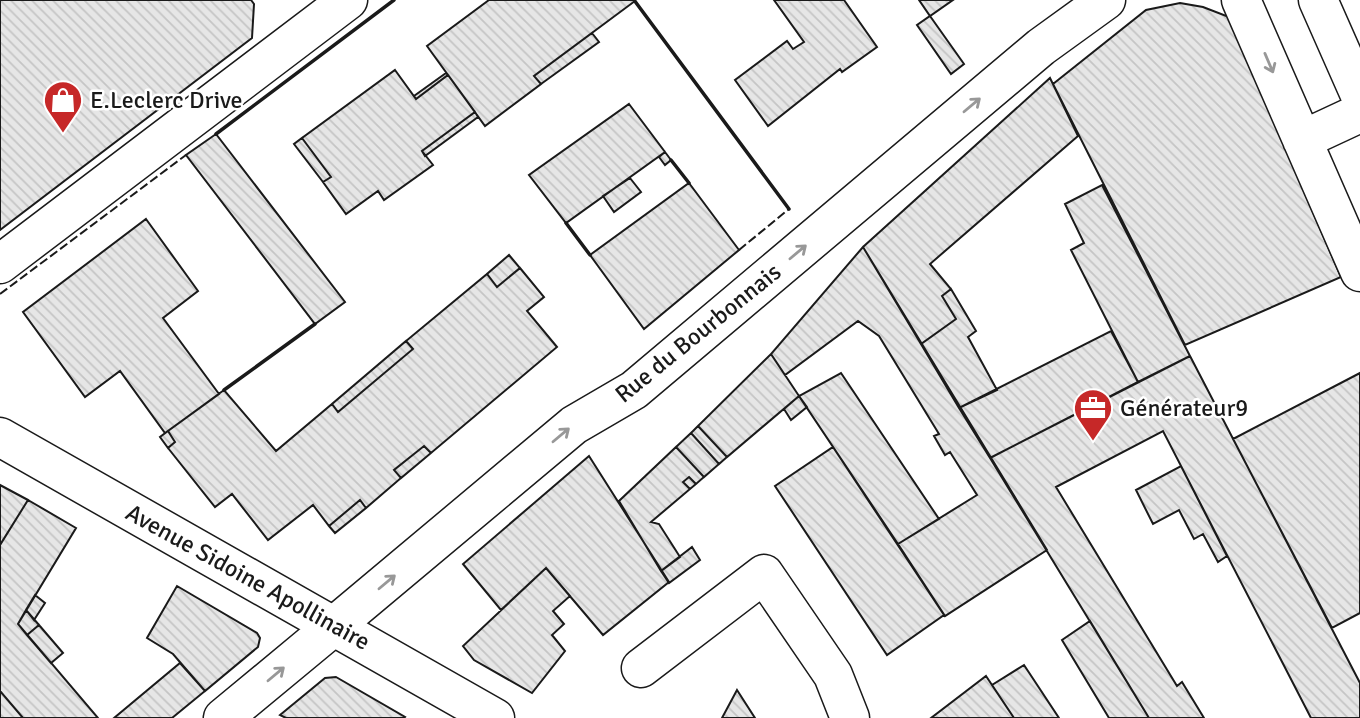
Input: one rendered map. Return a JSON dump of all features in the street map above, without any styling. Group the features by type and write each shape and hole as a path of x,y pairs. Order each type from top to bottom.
{"street":[{"path":"0,264 348,0"},
{"name":"Rue du Bourbonnais","path":"223,718 574,425 634,390 1041,47 1106,0"},
{"path":"1241,0 1360,272"},
{"path":"1318,0 1360,95"},
{"path":"1302,140 1360,113"},
{"name":"Avenue Sidoine Apollinaire","path":"0,437 495,718"},
{"path":"641,668 764,574 834,675 850,718"}],"building":[{"name":"E.Leclerc Drive","path":"0,0 251,0 254,4 252,38 0,230"},
{"path":"489,0 635,1 534,76 541,84 485,126 427,46"},
{"path":"774,0 844,0 877,47 842,72 840,69 768,126 735,80 787,41 793,49 804,42"},
{"path":"919,0 953,0 930,16"},
{"path":"1180,3 1203,7 1229,17 1341,277 1185,345 1053,84 1146,10"},
{"path":"930,16 964,64 951,74 917,25"},
{"path":"592,33 599,42 541,84 534,76"},
{"path":"395,70 416,99 448,75 475,112 422,151 433,165 384,200 378,191 346,214 323,182 331,177 302,138"},
{"path":"446,73 448,75 416,99 414,96"},
{"path":"1050,78 1078,136 930,264 951,289 942,296 956,319 921,344 863,247"},
{"path":"629,104 665,152 566,223 529,175"},
{"path":"475,112 478,117 425,156 422,151"},
{"path":"216,134 345,302 315,324 186,155"},
{"path":"302,138 331,177 323,182 294,144"},
{"path":"665,152 671,160 665,165 659,157"},
{"path":"630,178 641,192 614,212 603,196"},
{"path":"689,183 739,250 644,329 590,255"},
{"path":"1102,185 1190,356 1138,382 1071,250 1084,243 1065,204"},
{"path":"146,219 198,291 163,318 219,394 165,433 120,371 85,397 23,312"},
{"path":"863,247 1047,550 945,616 898,544 977,495 950,452 945,455 934,436 939,434 879,336 858,321 785,375 771,354"},
{"path":"509,255 520,268 497,287 487,274"},
{"path":"520,268 544,297 527,311 557,347 431,453 424,446 394,470 401,478 366,508 360,500 329,526 313,505 268,540 232,494 215,507 168,448 175,442 168,431 224,390 276,451 332,404 338,412 413,349 406,341 487,274 497,287"},
{"path":"951,289 976,331 968,337 997,390 959,408 921,344 956,319 942,296"},
{"path":"1111,331 1138,382 990,458 959,408"},
{"path":"406,341 413,349 338,412 332,404"},
{"path":"771,354 799,396 727,457 698,426"},
{"path":"1190,356 1360,683 1360,718 1311,718 1163,431 1056,487 1177,686 1182,682 1204,718 1149,718 990,458"},
{"path":"841,373 939,519 898,544 799,396"},
{"path":"1360,373 1360,613 1332,628 1233,439"},
{"path":"799,396 807,407 791,420 784,409"},
{"path":"698,426 727,457 719,464 691,433"},
{"path":"168,431 175,442 168,448 160,437"},
{"path":"691,433 719,464 704,477 676,447"},
{"path":"424,446 431,453 401,478 394,470"},
{"path":"676,447 704,477 696,484 689,477 683,482 690,489 651,522 659,524 680,557 661,571 619,501"},
{"path":"833,447 944,615 887,655 775,486"},
{"path":"589,456 669,582 603,635 546,568 501,610 463,564"},
{"path":"1181,466 1227,556 1218,562 1203,534 1194,539 1179,510 1153,524 1136,490"},
{"path":"689,477 696,484 690,489 683,482"},
{"path":"0,485 28,500 0,545"},
{"path":"28,500 76,528 18,624 98,718 23,718 0,691 0,545"},
{"path":"360,500 366,508 335,533 329,526"},
{"path":"692,547 700,560 669,583 661,571"},
{"path":"546,568 570,596 553,611 564,624 552,635 565,651 532,693 474,660 463,646"},
{"path":"177,586 257,633 260,638 258,647 205,691 173,654 147,638"},
{"path":"35,595 45,603 34,620 26,610"},
{"path":"26,610 39,625 27,635 18,624"},
{"path":"1090,621 1149,718 1109,718 1062,640"},
{"path":"39,625 63,653 51,663 27,635"},
{"path":"180,663 205,691 172,718 114,718"},
{"path":"1024,665 1059,718 1014,718 992,685"},
{"path":"986,676 1014,718 931,718"},
{"path":"336,677 405,717 286,718 280,715 325,678"},
{"path":"737,690 755,718 722,718"},
{"path":"0,691 23,718 0,718"}],"fence":[{"path":"0,294 186,155"},
{"path":"739,250 789,209"}],"wall":[{"path":"216,134 394,0"},
{"path":"634,0 789,209"},
{"path":"671,160 689,183"},
{"path":"566,223 590,255"},
{"path":"224,390 315,324"}],"place":[{"name":"E.Leclerc Drive","path":"63,134"},
{"name":"Générateur9","path":"1093,442"}]}
